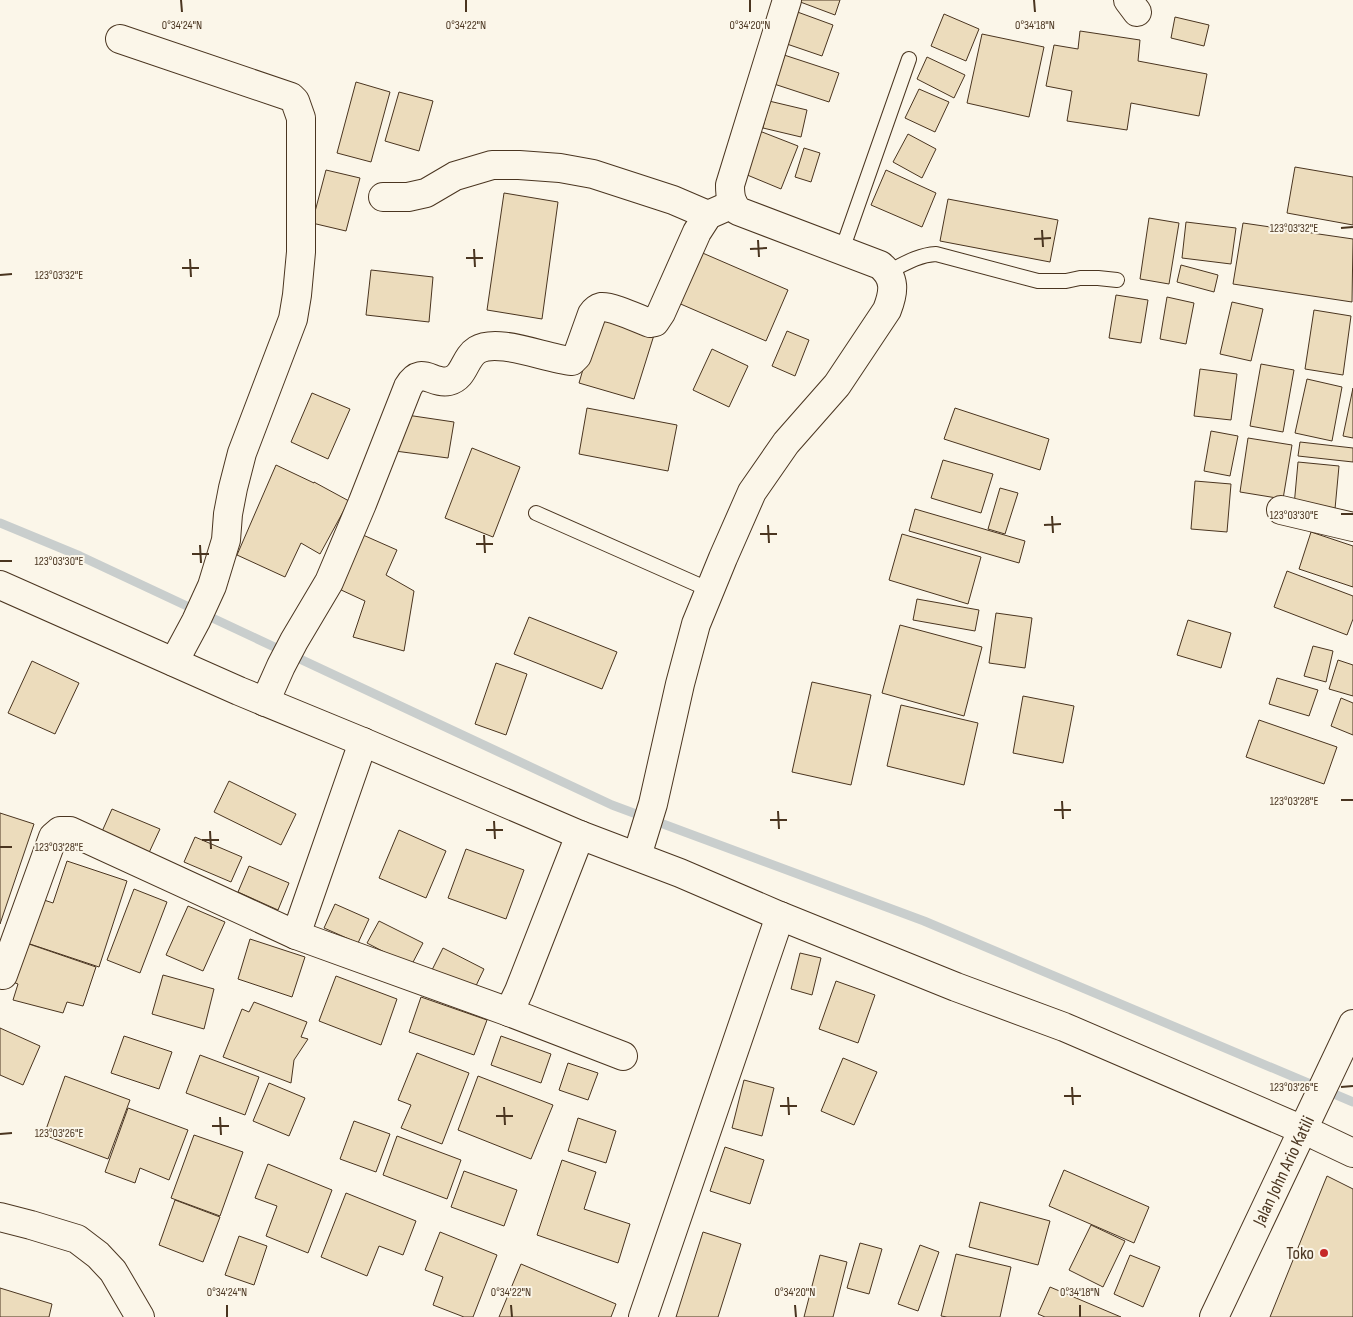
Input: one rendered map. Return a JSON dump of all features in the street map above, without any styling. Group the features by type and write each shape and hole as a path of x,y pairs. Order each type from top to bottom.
{"street":[{"path":"641,844 653,804 682,676 696,624 752,492 786,442 837,385 887,310 892,297 888,272 880,265 738,211 732,204 730,185 787,0"},
{"path":"120,39 291,96 295,101 301,118 301,252 293,319 242,453 228,514 226,540 212,586 174,662"},
{"path":"383,197 408,197 426,193 455,176 492,165 519,165 560,168 593,174 673,200 708,216"},
{"path":"265,702 294,641 329,582 413,378 421,375 444,381 450,380 460,375 472,354 478,349 486,347 502,346 572,361 577,356 592,314 595,310 602,307 650,323 655,322 661,314 697,232 708,216 732,204"},
{"path":"1281,510 1353,527"},
{"path":"0,585 265,702 580,835 641,844 680,873 780,916 956,987 1307,1121 1353,1153"},
{"path":"296,935 363,742"},
{"path":"3,975 53,837 60,831 70,831 296,935 509,1012 623,1056"},
{"path":"509,1012 580,835"},
{"path":"644,1317 780,916"},
{"name":"Jalan John Ario Katili","path":"1214,1317 1353,1024"},
{"path":"0,1217 77,1239 98,1255 113,1271 140,1317"}],"lane":[{"path":"842,250 909,59"},
{"path":"888,272 916,258 936,254 1038,281 1066,281 1080,278 1117,280"},
{"path":"536,513 710,590"}],"building":[{"path":"795,0 840,0 835,15"},
{"path":"792,10 833,25 822,56 781,42"},
{"path":"944,14 979,29 966,61 931,46"},
{"path":"1175,17 1209,25 1204,46 1171,38"},
{"path":"1080,31 1140,40 1138,61 1207,74 1199,116 1131,103 1127,130 1067,121 1072,91 1046,86 1054,45 1078,49"},
{"path":"982,34 1044,47 1029,117 967,103"},
{"path":"778,53 839,73 829,102 768,82"},
{"path":"927,57 965,75 954,98 917,79"},
{"path":"356,82 390,92 371,162 337,153"},
{"path":"919,89 949,102 935,132 905,118"},
{"path":"399,92 433,101 419,151 385,141"},
{"path":"769,101 807,110 801,137 763,128"},
{"path":"757,130 798,146 781,189 740,172"},
{"path":"908,134 936,149 922,178 893,162"},
{"path":"804,148 820,153 811,182 795,177"},
{"path":"1295,167 1353,177 1353,225 1287,213"},
{"path":"326,170 360,178 346,231 312,223"},
{"path":"886,170 936,193 922,227 871,205"},
{"path":"504,193 558,202 542,319 487,310"},
{"path":"948,199 1058,220 1050,262 940,241"},
{"path":"1149,218 1179,223 1169,284 1140,279"},
{"path":"1186,222 1236,228 1231,264 1182,258"},
{"path":"1243,223 1353,239 1352,302 1233,284"},
{"path":"698,251 788,290 766,341 676,302"},
{"path":"1181,265 1218,275 1214,292 1177,282"},
{"path":"371,270 433,277 429,322 366,315"},
{"path":"1116,295 1148,300 1141,343 1109,338"},
{"path":"1167,297 1194,303 1186,344 1160,339"},
{"path":"1232,302 1263,309 1251,361 1220,354"},
{"path":"1314,310 1351,316 1343,375 1305,369"},
{"path":"598,318 654,335 634,399 579,383"},
{"path":"787,331 809,340 795,376 772,366"},
{"path":"712,349 748,366 729,407 693,390"},
{"path":"1261,364 1294,370 1283,432 1250,426"},
{"path":"1200,369 1237,374 1231,420 1194,416"},
{"path":"1307,379 1342,387 1332,441 1295,433"},
{"path":"1353,388 1353,438 1343,436"},
{"path":"312,393 350,409 328,459 291,442"},
{"path":"587,408 677,425 668,471 579,454"},
{"path":"955,408 1049,439 1040,470 944,439"},
{"path":"400,414 454,422 448,458 395,451"},
{"path":"1211,431 1238,436 1230,476 1204,471"},
{"path":"1248,438 1292,445 1283,499 1240,492"},
{"path":"1300,442 1353,448 1353,462 1298,456"},
{"path":"472,448 520,467 493,537 445,518"},
{"path":"943,460 993,474 981,513 931,498"},
{"path":"1298,462 1339,466 1335,509 1294,506"},
{"path":"276,465 314,482 349,501 320,554 301,543 285,577 237,555"},
{"path":"1195,481 1231,484 1227,532 1191,529"},
{"path":"1000,488 1018,493 1005,534 988,529"},
{"path":"915,509 1025,541 1019,563 909,531"},
{"path":"1311,532 1353,546 1353,587 1299,569"},
{"path":"902,534 981,557 968,604 889,580"},
{"path":"363,535 397,550 386,575 414,591 404,651 353,637 365,601 339,589"},
{"path":"1287,571 1353,596 1353,619 1347,635 1274,607"},
{"path":"917,599 979,610 975,631 913,620"},
{"path":"996,613 1032,618 1025,668 989,663"},
{"path":"529,617 617,652 602,689 514,654"},
{"path":"1188,620 1231,633 1221,668 1177,655"},
{"path":"900,625 982,647 964,716 882,693"},
{"path":"1313,646 1333,651 1326,682 1304,676"},
{"path":"1338,660 1353,665 1353,696 1329,689"},
{"path":"32,661 79,683 55,734 8,713"},
{"path":"496,663 527,674 506,735 475,724"},
{"path":"1277,678 1318,690 1309,716 1269,704"},
{"path":"812,682 871,695 851,785 792,772"},
{"path":"1023,696 1074,706 1063,763 1013,753"},
{"path":"1341,698 1353,703 1353,735 1331,726"},
{"path":"901,705 978,723 964,785 887,766"},
{"path":"1259,720 1337,747 1324,784 1246,757"},
{"path":"229,781 296,814 281,845 214,812"},
{"path":"112,809 160,829 147,857 100,836"},
{"path":"0,813 34,824 0,924"},
{"path":"399,830 446,851 426,898 379,878"},
{"path":"195,837 242,857 231,882 184,862"},
{"path":"466,849 524,870 506,919 448,898"},
{"path":"67,861 127,881 99,967 27,943 41,899 53,903"},
{"path":"249,866 289,883 278,910 238,892"},
{"path":"134,889 167,902 140,973 107,960"},
{"path":"335,904 369,919 358,943 324,928"},
{"path":"188,906 225,922 203,971 166,955"},
{"path":"379,921 423,943 411,966 367,943"},
{"path":"250,939 305,957 292,997 238,979"},
{"path":"26,943 96,967 83,1006 67,1002 63,1013 13,1000 18,984 13,982"},
{"path":"443,948 484,969 474,990 432,970"},
{"path":"800,953 821,958 812,995 791,989"},
{"path":"163,975 214,989 204,1029 152,1014"},
{"path":"336,976 397,999 381,1045 319,1021"},
{"path":"836,981 875,995 858,1043 819,1029"},
{"path":"421,997 487,1020 474,1055 409,1032"},
{"path":"254,1002 307,1022 301,1037 308,1039 294,1060 291,1083 223,1057 242,1009 249,1012"},
{"path":"0,1028 40,1046 23,1085 0,1075"},
{"path":"124,1036 172,1052 159,1089 111,1073"},
{"path":"501,1036 551,1054 541,1083 491,1065"},
{"path":"417,1053 469,1073 442,1144 401,1128 411,1105 398,1100"},
{"path":"200,1055 259,1077 245,1115 186,1093"},
{"path":"843,1058 877,1072 854,1125 821,1111"},
{"path":"568,1063 598,1073 588,1100 559,1090"},
{"path":"65,1076 130,1100 108,1159 44,1135"},
{"path":"478,1076 553,1105 531,1159 458,1130"},
{"path":"744,1080 774,1088 762,1136 732,1128"},
{"path":"269,1083 305,1098 289,1136 253,1121"},
{"path":"128,1108 188,1130 169,1180 140,1168 135,1183 105,1172"},
{"path":"578,1118 616,1131 606,1163 568,1151"},
{"path":"354,1121 390,1134 376,1172 340,1159"},
{"path":"194,1135 243,1152 220,1216 171,1198"},
{"path":"397,1136 461,1160 447,1199 383,1175"},
{"path":"725,1147 764,1160 750,1204 710,1191"},
{"path":"562,1160 596,1172 584,1209 630,1224 618,1263 537,1235"},
{"path":"268,1164 332,1190 308,1253 266,1236 277,1206 255,1198"},
{"path":"1064,1170 1149,1207 1134,1243 1049,1206"},
{"path":"464,1171 517,1190 504,1226 451,1207"},
{"name":"Toko","path":"1327,1176 1353,1189 1353,1317 1270,1317"},
{"path":"346,1193 416,1221 403,1255 379,1246 367,1276 321,1257"},
{"path":"175,1200 220,1217 203,1262 159,1245"},
{"path":"980,1202 1050,1221 1038,1265 969,1247"},
{"path":"1091,1225 1125,1241 1103,1287 1069,1270"},
{"path":"440,1232 497,1255 473,1317 464,1317 433,1305 443,1277 425,1270"},
{"path":"703,1232 741,1244 718,1317 676,1317"},
{"path":"239,1236 267,1246 254,1285 225,1275"},
{"path":"860,1243 882,1249 869,1294 847,1288"},
{"path":"920,1245 939,1252 918,1311 898,1304"},
{"path":"956,1254 1011,1267 1000,1317 941,1316"},
{"path":"820,1255 847,1262 833,1317 804,1317"},
{"path":"1130,1255 1160,1267 1143,1307 1114,1294"},
{"path":"521,1264 616,1304 611,1317 499,1317"},
{"path":"1050,1287 1121,1317 1045,1317 1038,1314"},
{"path":"0,1288 52,1304 49,1317 0,1317"}],"waterway":[{"path":"0,523 80,556 612,805 924,921 1353,1102"}],"place":[{"name":"Toko","path":"1324,1253"}]}
